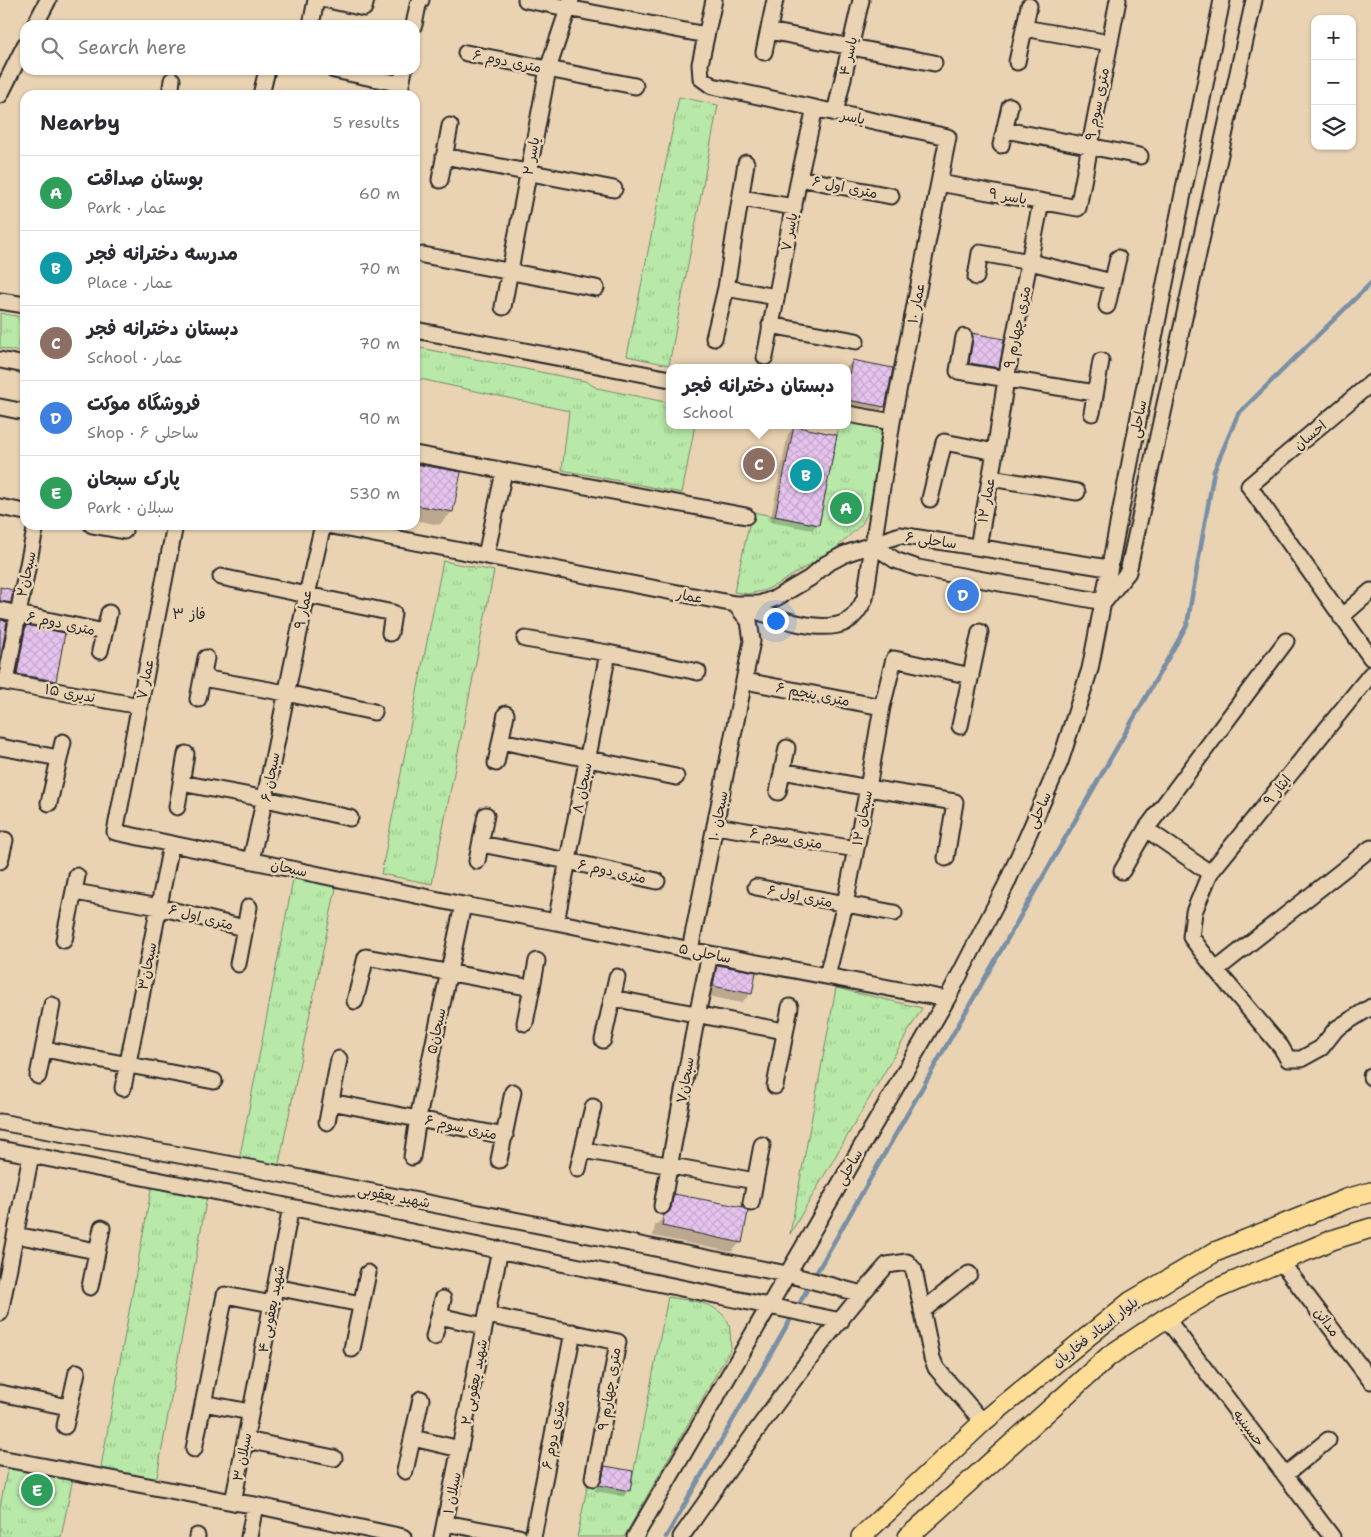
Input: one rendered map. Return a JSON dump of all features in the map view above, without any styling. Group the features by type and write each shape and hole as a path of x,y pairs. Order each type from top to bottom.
{"main road":[{"name":"بلوار استاد فخاریان","path":"861,1537 983,1422 1130,1302 1215,1252 1346,1200 1371,1192"},
{"name":"بلوار استاد فخاریان","path":"908,1537 1109,1356 1166,1318 1214,1290 1282,1263 1332,1240 1371,1228"}],"street":[{"path":"38,20 48,0"},
{"path":"312,20 316,0"},
{"path":"328,0 364,8 366,0"},
{"path":"415,20 418,5 422,0"},
{"path":"526,0 570,4 706,35 714,0"},
{"path":"764,52 775,0"},
{"name":"یاسر ۴","path":"835,113 861,0"},
{"name":"۹ متری سوم","path":"1078,208 1118,0"},
{"name":"ساحلی","path":"635,1537 947,999 1006,886 1060,762 1090,669 1104,602 1108,568 1222,0"},
{"path":"1104,602 1128,572 1254,0"},
{"name":"یاسر ۲","path":"503,307 548,69 570,4"},
{"path":"1017,62 1029,6"},
{"path":"1024,28 1110,44"},
{"path":"769,31 934,63"},
{"name":"یاسر","path":"706,35 700,64 701,78 712,86 948,137 939,183"},
{"name":"۶ متری دوم","path":"466,53 548,69"},
{"path":"0,95 20,55"},
{"path":"548,69 635,86"},
{"path":"262,90 266,75"},
{"path":"360,75 401,83"},
{"path":"1001,146 1010,106"},
{"name":"یاسر ۷","path":"765,357 799,178 815,108"},
{"path":"440,180 450,126"},
{"path":"1006,130 1140,156"},
{"path":"444,156 614,189"},
{"path":"714,338 726,288 746,163"},
{"name":"۶ متری اول","path":"799,178 891,196"},
{"name":"یاسر ۹","path":"939,183 1078,208"},
{"name":"عمار ۱۰","path":"892,422 939,183"},
{"path":"741,198 794,207"},
{"name":"۹ متری چهارم","path":"995,452 1006,379 1041,202"},
{"path":"976,277 980,253 1030,262 1112,282"},
{"path":"423,255 596,288"},
{"path":"1108,306 1118,258"},
{"path":"726,288 776,297"},
{"path":"0,300 20,304"},
{"path":"770,325 856,341"},
{"path":"420,331 666,378"},
{"path":"964,337 958,371 1095,393"},
{"path":"0,360 20,364"},
{"path":"1092,413 1101,361"},
{"name":"احسان","path":"1342,617 1249,486 1371,384"},
{"path":"0,407 20,411"},
{"path":"735,604 812,627 834,626 846,622 861,608 865,598 892,422 851,415"},
{"path":"930,499 944,442 995,452"},
{"name":"عمار ۱۲","path":"978,547 995,452"},
{"path":"420,455 746,516"},
{"path":"486,555 504,472"},
{"path":"990,478 1077,492"},
{"path":"0,507 20,511"},
{"name":"سبحان۲","path":"3,681 35,530"},
{"path":"119,530 124,531"},
{"name":"عمار ۷","path":"115,832 174,530"},
{"name":"عمار ۹","path":"286,694 306,595 322,530"},
{"name":"عمار","path":"354,530 735,604 759,604 776,598 810,578 826,564 845,554 873,545"},
{"name":"ساحلی ۶","path":"873,545 900,535 1108,568"},
{"name":"ساحلی ۶","path":"873,545 895,560 918,568 1104,602"},
{"path":"220,577 393,613 390,633"},
{"path":"1371,591 1342,617 1371,658"},
{"name":"سبحان ۱۰","path":"690,950 752,641 749,621 735,604"},
{"path":"0,610 18,614"},
{"path":"100,651 109,613"},
{"name":"۶ متری دوم","path":"18,614 104,632"},
{"path":"960,726 980,632"},
{"path":"525,639 608,653 698,672"},
{"path":"1122,872 1146,829 1286,641"},
{"name":"سبحان ۸","path":"556,922 608,653"},
{"path":"198,699 206,658"},
{"name":"سبحان ۱۲","path":"826,976 845,904 882,707 894,659 971,676"},
{"name":"ایثار ۹","path":"1371,674 1210,873 1194,912 1191,937 1216,970 1281,1047 1288,1059 1301,1059 1321,1048 1336,1029 1371,1007"},
{"path":"202,678 374,712"},
{"name":"ندیری ۱۵","path":"3,681 140,706"},
{"name":"۶ متری پنجم","path":"745,681 882,707"},
{"name":"سبحان ۶","path":"251,860 266,799 286,694"},
{"path":"496,763 506,714"},
{"path":"501,741 676,777"},
{"path":"50,803 63,742"},
{"path":"0,747 59,758"},
{"path":"778,792 787,748"},
{"path":"177,807 186,754"},
{"path":"783,771 868,788 955,802 946,858"},
{"path":"181,783 266,799 350,818"},
{"path":"477,861 486,815"},
{"name":"۶ متری سوم","path":"716,826 856,849"},
{"path":"1146,829 1210,873"},
{"name":"سبحان","path":"115,832 464,905"},
{"path":"0,861 5,840"},
{"path":"480,844 568,861"},
{"name":"سبحان۳","path":"124,1088 171,845"},
{"path":"1216,970 1371,848"},
{"name":"۶ متری دوم","path":"568,861 657,881"},
{"path":"64,940 77,876"},
{"name":"۶ متری اول","path":"756,887 845,904"},
{"path":"75,892 158,907"},
{"path":"845,904 894,913"},
{"name":"ساحلی ۵","path":"464,905 947,999"},
{"name":"سبحان۵","path":"412,1157 418,1118 464,905"},
{"name":"۶ متری اول","path":"158,907 244,928"},
{"path":"238,964 249,907"},
{"name":"سبحان۷","path":"662,1206 710,954"},
{"path":"355,1001 366,957 532,988"},
{"path":"524,1023 537,961"},
{"path":"603,1040 617,977"},
{"path":"612,998 784,1031"},
{"path":"38,1076 52,1005"},
{"path":"775,1086 790,1007"},
{"path":"44,1049 214,1081"},
{"path":"327,1122 339,1059"},
{"path":"499,1160 513,1092"},
{"name":"۶ متری سوم","path":"331,1102 505,1136"},
{"path":"578,1169 593,1107"},
{"name":"شهید یعقوبی","path":"0,1122 255,1169 787,1274 862,1294"},
{"path":"751,1203 762,1145"},
{"path":"0,1149 500,1249 841,1321"},
{"path":"583,1150 755,1181"},
{"path":"0,1314 5,1262 16,1234 31,1155"},
{"name":"شهید یعقوبی ۴","path":"250,1412 291,1207"},
{"path":"90,1287 102,1228"},
{"path":"16,1234 96,1251"},
{"name":"شهید یعقوبی ۲","path":"460,1449 500,1249"},
{"path":"681,1537 777,1402 887,1264 907,1262 914,1270 932,1358 936,1368 983,1422"},
{"name":"مدائن","path":"1282,1263 1371,1381"},
{"path":"352,1349 368,1273"},
{"path":"922,1311 969,1274"},
{"path":"275,1287 361,1304"},
{"path":"194,1449 225,1295 272,1304"},
{"path":"434,1337 443,1299"},
{"path":"439,1316 486,1321"},
{"name":"حسینیه","path":"1166,1318 1332,1537"},
{"name":"۹ متری چهارم","path":"486,1321 574,1332 618,1342 593,1478"},
{"name":"۶ متری دوم","path":"533,1537 574,1332"},
{"path":"65,1426 77,1372"},
{"path":"0,1393 68,1407"},
{"path":"406,1471 421,1398"},
{"path":"203,1403 250,1412"},
{"name":"سبلان ۳","path":"233,1502 250,1412"},
{"path":"413,1438 460,1449"},
{"path":"246,1440 334,1458"},
{"path":"1285,1475 1328,1440"},
{"name":"سبلان ۱","path":"444,1530 460,1449"},
{"path":"0,1458 99,1478 255,1505 358,1532 403,1537"},
{"path":"249,1537 255,1505"},
{"path":"444,1530 519,1537"}],"green space":[{"path":"679,97 718,105 669,364 627,356"},
{"path":"0,313 20,317 20,352 0,348"},
{"path":"420,348 585,381 597,388 666,402 666,429 694,429 682,493 562,470 569,411 420,379"},
{"path":"851,422 886,428 872,504 862,524 836,548 780,583 763,591 747,594 734,592 752,512 819,525 838,429 851,429"},
{"path":"443,561 494,571 432,884 381,874"},
{"path":"295,869 338,878 277,1173 238,1166"},
{"path":"836,988 922,1008 790,1234"},
{"path":"153,1179 208,1190 155,1488 99,1478"},
{"path":"668,1297 694,1301 719,1311 729,1325 731,1348 624,1537 577,1537 588,1483 630,1490"},
{"path":"9,1460 74,1473 61,1537 0,1537 0,1507"}],"building":[{"path":"972,333 1004,339 999,368 969,363 973,339"},
{"path":"852,360 893,368 885,407 851,401"},
{"path":"793,429 808,429 837,435 819,525 775,516"},
{"path":"420,465 461,472 453,512 420,506"},
{"path":"0,587 13,590 11,603 0,601"},
{"path":"0,620 7,621 0,662"},
{"path":"26,625 65,633 56,681 17,674"},
{"path":"717,965 756,972 752,994 713,986"},
{"path":"674,1194 743,1207 748,1212 742,1243 662,1226 664,1215 671,1208"},
{"path":"605,1466 633,1471 630,1491 598,1485 602,1480"}],"waterway":[{"path":"814,1277 1187,625 1214,471 1238,414 1371,283"},
{"path":"797,1308 810,1284"},
{"path":"666,1537 793,1315"}],"place":[{"name":"دبستان دخترانه فجر","path":"759,464"},
{"name":"مدرسه دخترانه فجر","path":"806,475"},
{"name":"بوستان صداقت","path":"846,508"},
{"name":"فروشگاه موکت","path":"963,595"},
{"name":"پارک سبحان","path":"37,1490"}],"district":[{"name":"فاز ۳","path":"189,614"}]}
